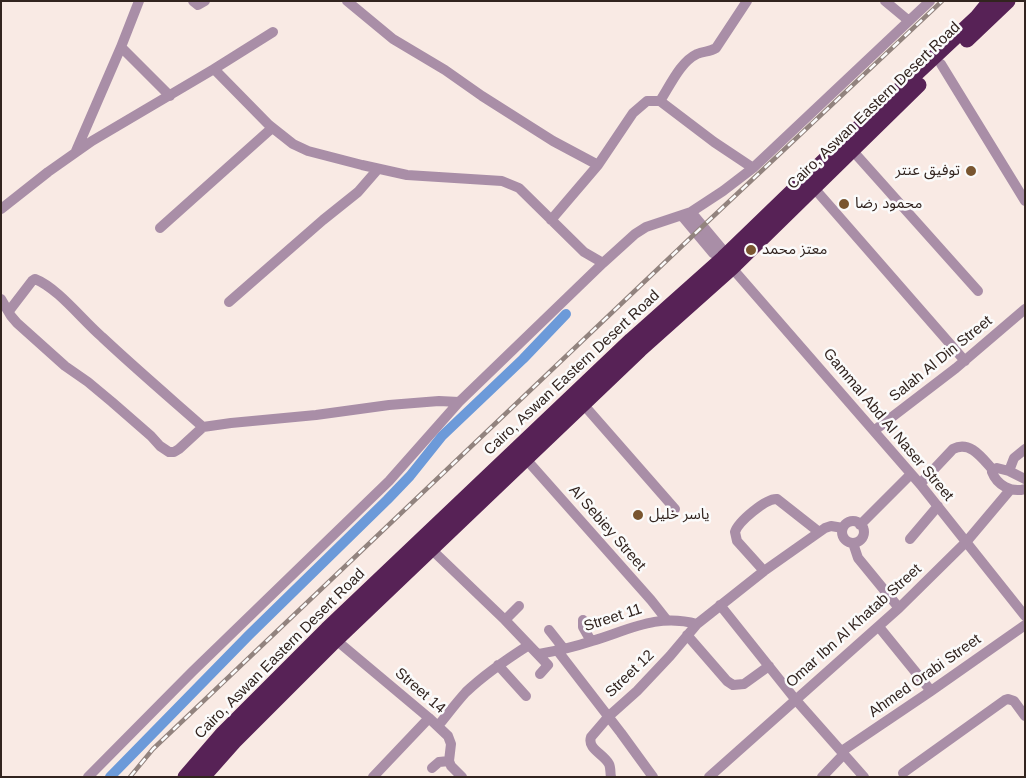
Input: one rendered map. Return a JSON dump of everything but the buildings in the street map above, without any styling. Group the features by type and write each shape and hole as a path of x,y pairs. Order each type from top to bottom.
{"highway":[{"name":"Cairo, Aswan Eastern Desert Road","path":"203,777 234,742 336,640 640,350 728,263 841,144 977,17 990,1"},
{"name":"Cairo, Aswan Eastern Desert Road","path":"185,777 230,726 327,629 631,340 728,263 814,188 940,64 1008,1"}],"street":[{"path":"76,152 139,1"},
{"path":"193,1 198,5 205,1"},
{"path":"348,1 371,22 400,43 547,137 598,166"},
{"path":"660,101 685,64 696,55 711,52 716,48 747,1"},
{"path":"885,1 909,21"},
{"path":"88,777 199,665 390,481 459,402 603,263 635,234 646,227 687,214 754,168 930,1"},
{"path":"1,209 48,172 92,141 170,96 273,32"},
{"path":"121,47 170,96"},
{"path":"940,64 1025,201"},
{"path":"214,69 284,139 302,148 378,169 408,175 502,181 518,188 584,252 603,263"},
{"path":"551,220 598,166 633,113 647,101 660,101 714,142 754,168"},
{"path":"160,228 272,128"},
{"path":"852,150 978,291"},
{"path":"229,302 358,192 378,169"},
{"path":"814,188 965,361"},
{"name":"Gammal Abd Al Naser Street","path":"687,214 713,253 728,263 875,430 967,541 1025,616"},
{"path":"9,311 32,281 35,279 39,281 53,290 101,337 202,428"},
{"path":"1,299 17,323 65,366 112,402 167,451 174,452 179,449 202,428 231,423 316,415 390,405 439,401 459,402"},
{"name":"Salah Al Din Street","path":"875,430 1024,313"},
{"path":"583,404 675,509"},
{"path":"920,484 953,449 968,447 973,449 993,470 994,476 1010,490 1025,489"},
{"path":"1009,471 1016,456 1025,449"},
{"name":"Al Sebiey Street","path":"525,458 651,600 666,620"},
{"path":"993,470 997,468 1009,471 1025,479"},
{"path":"860,525 911,474"},
{"name":"Omar Ibn Al Khatab Street","path":"709,777 899,608 967,541 1010,490"},
{"path":"764,571 736,541 735,532 740,524 771,499 777,499 819,532 831,526 843,528"},
{"path":"910,539 938,506"},
{"path":"850,522 860,525 864,534 860,541 853,543 844,539 843,528 850,522"},
{"name":"Street 12","path":"609,774 609,764 591,746 589,741 609,716 637,691 697,624 764,571 819,532"},
{"path":"853,543 858,558 899,608"},
{"path":"431,549 538,654 548,666 540,674"},
{"path":"720,605 795,699 864,777"},
{"path":"505,620 519,606"},
{"path":"583,620 583,627 591,641"},
{"name":"Street 11","path":"538,654 561,650 640,625 666,620 697,624"},
{"name":"Ahmed Orabi Street","path":"822,777 843,753 1025,625"},
{"path":"879,627 931,691"},
{"path":"549,630 561,650 652,777"},
{"path":"687,635 727,681 733,685 744,684 769,666"},
{"name":"Street 14","path":"336,640 438,726 450,740 449,761"},
{"path":"438,726 465,693 498,665 529,645"},
{"path":"498,665 526,696"},
{"path":"903,773 1008,699 1014,701 1025,716"},
{"path":"373,777 429,718"},
{"path":"432,768 439,762 449,761 451,766 462,777"}],"waterway":[{"path":"110,777 249,635 387,500 410,476 442,436 523,359 566,314"}],"railway":[{"path":"130,777 153,749 942,1"}],"place":[{"name":"توفيق عنتر","path":"971,171"},
{"name":"محمود رضا","path":"844,204"},
{"name":"معتز محمد","path":"751,250"},
{"name":"ياسر خليل","path":"638,515"}]}
